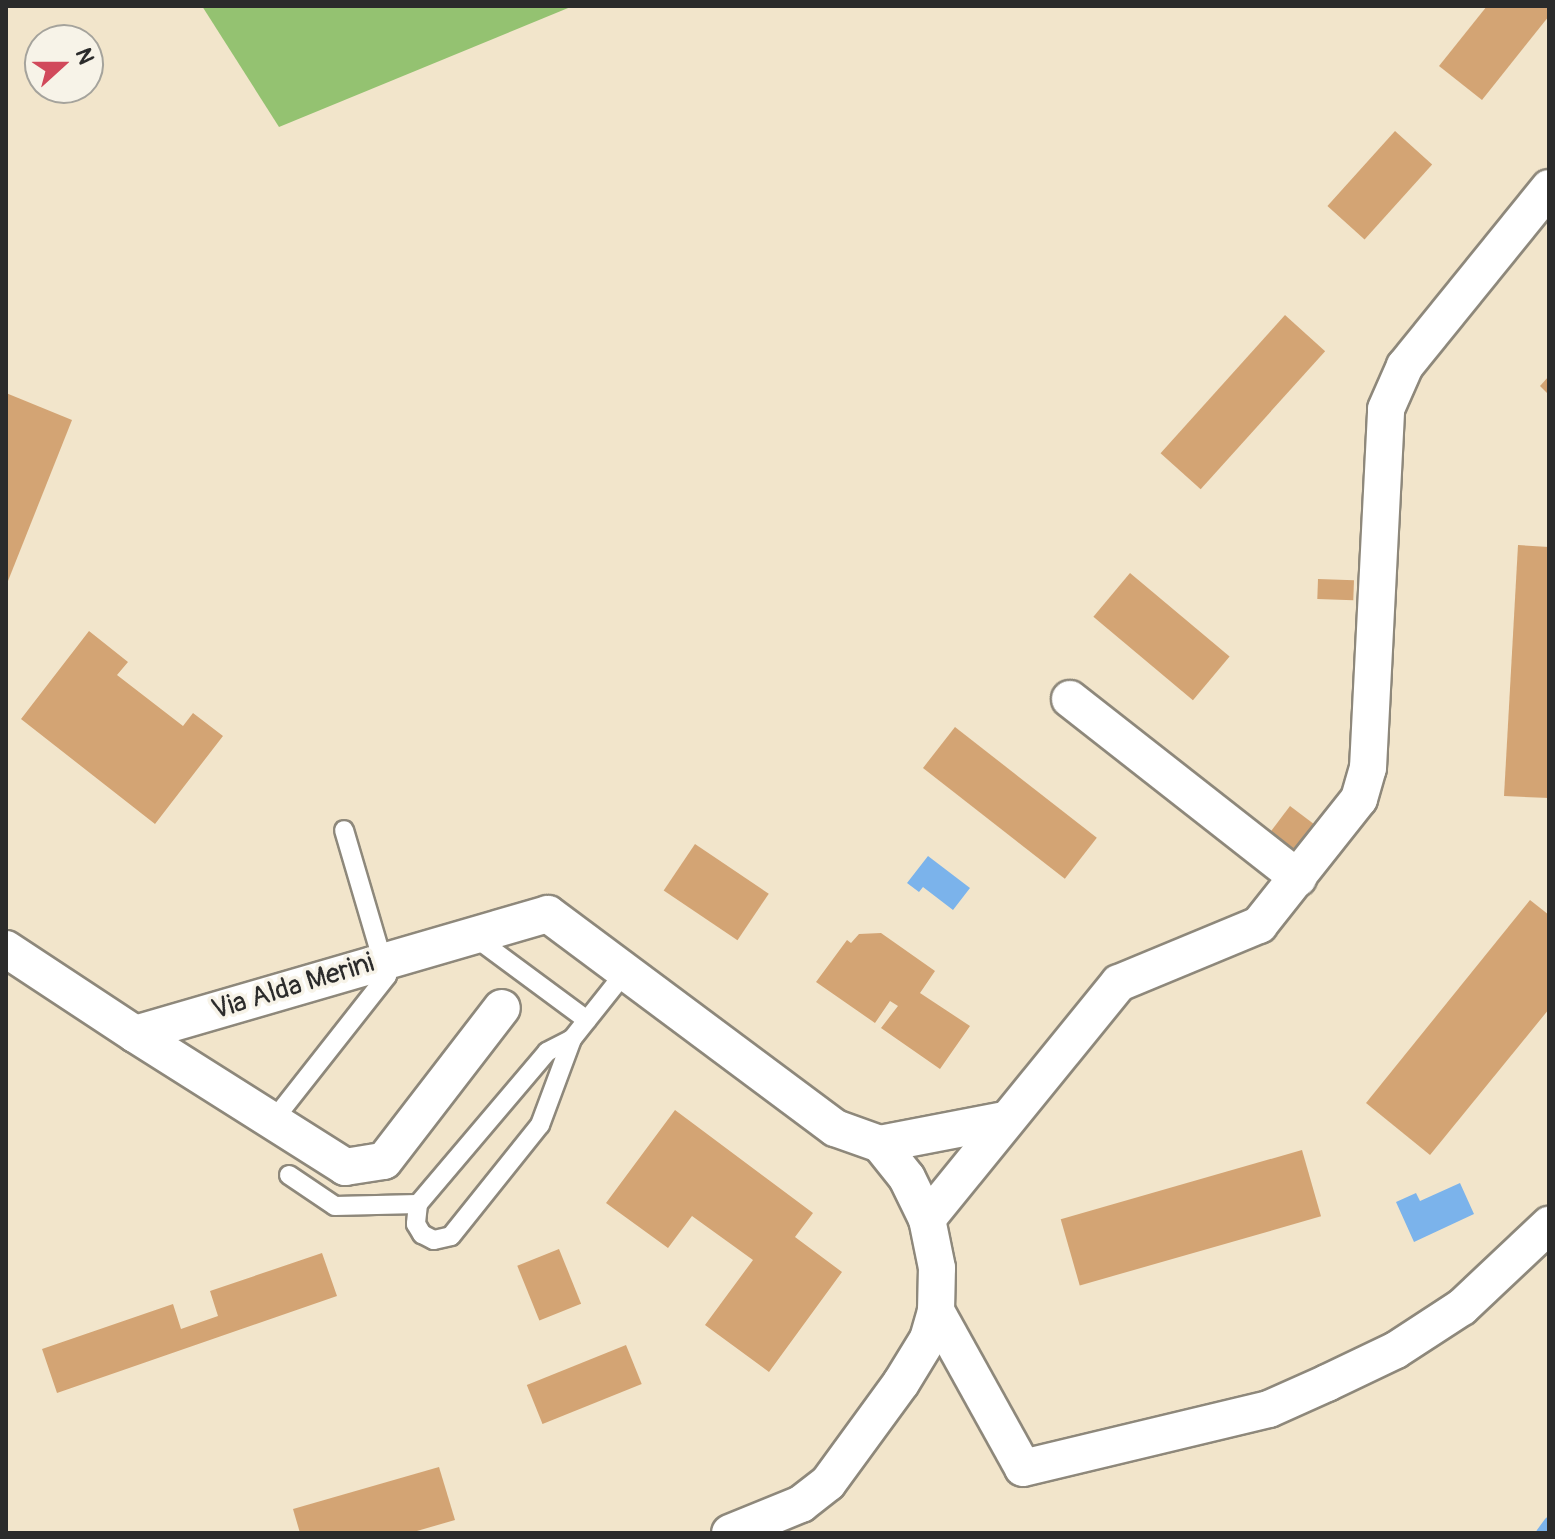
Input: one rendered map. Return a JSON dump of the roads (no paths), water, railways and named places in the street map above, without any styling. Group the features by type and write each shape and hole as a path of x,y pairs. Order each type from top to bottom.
{"street":[{"path":"927,1219 1119,983 1252,929 1298,878 1350,812 1367,776 1382,429 1392,389 1549,188"},
{"path":"1070,699 1298,878"},
{"name":"Via Alda Merini","path":"135,1034 548,914 626,971"},
{"path":"6,949 345,1167 384,1161 502,1008"},
{"path":"626,971 835,1128 880,1144 1005,1120"},
{"path":"730,1533 801,1504 828,1483 901,1383 928,1339 936,1311 937,1268 927,1219 907,1178 880,1144"},
{"path":"936,1311 1023,1468 1269,1409 1327,1383 1396,1350 1462,1307 1549,1225"}],"lane":[{"path":"272,1122 387,976 344,830"},
{"path":"472,935 587,1020"},
{"path":"572,1039 547,1052 418,1204 416,1224 422,1234 434,1240 451,1236 540,1125 572,1039 626,971"},
{"path":"289,1175 335,1206 418,1204"}],"water":[{"path":"928,856 970,888 953,910 923,887 919,892 907,883"},
{"path":"1460,1183 1474,1214 1414,1242 1396,1202 1416,1193 1420,1201"}],"waterway":[{"path":"1541,1533 1549,1522"}]}
